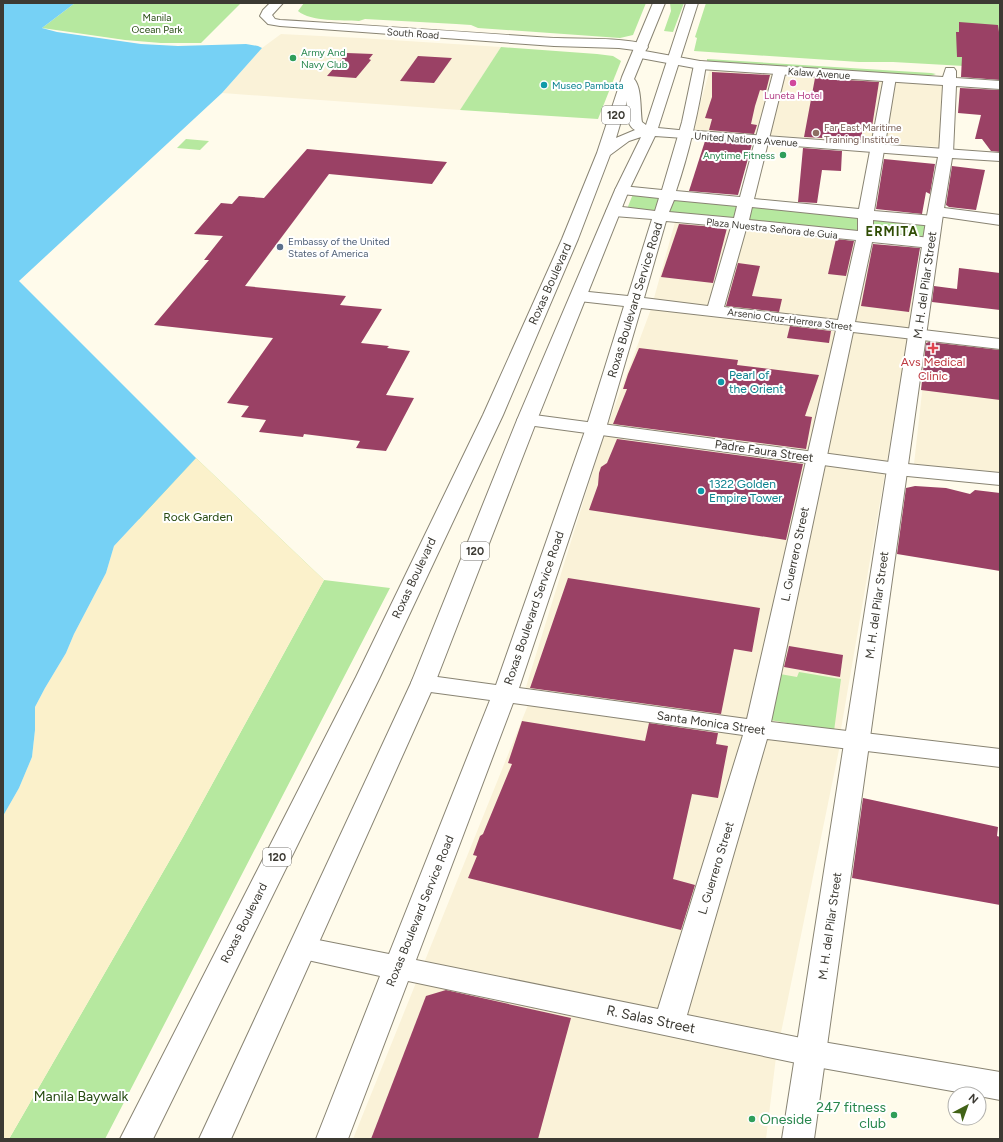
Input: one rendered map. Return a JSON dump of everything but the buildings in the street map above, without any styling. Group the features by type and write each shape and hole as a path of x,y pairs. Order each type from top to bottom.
{"main road":[{"name":"South Road","path":"277,3 267,12 266,16 272,22 294,25 554,42 640,50"},
{"name":"Roxas Boulevard","path":"136,1139 368,677 493,415 570,239 604,153 628,77 659,3"},
{"name":"120","path":"215,1139 423,683 622,190 650,132 692,3"},
{"name":"Kalaw Avenue","path":"640,50 674,56 950,76 1000,85"},
{"name":"Kalaw Avenue","path":"674,56 700,64 890,77 1000,74"},
{"name":"Roxas Boulevard Service Road","path":"332,1139 504,694 596,428 668,194 700,64"},
{"path":"715,311 746,202 780,70"},
{"name":"M. H. del Pilar Street","path":"798,1139 917,334 946,153 950,76"},
{"path":"628,77 634,96 632,105 635,122 637,126 650,132"},
{"name":"L. Guerrero Street","path":"669,1023 757,729 865,237 866,214 890,77"},
{"name":"United Nations Avenue","path":"604,153 624,137 637,133 650,132 1000,157"},
{"name":"Plaza Nuestra Señora de Guia","path":"622,190 866,214 934,225"},
{"name":"Plaza Nuestra Señora de Guia","path":"614,211 660,217 865,237 934,225"},
{"path":"934,225 1000,220"},
{"name":"Arsenio Cruz-Herrera Street","path":"579,296 1000,344"},
{"name":"Padre Faura Street","path":"528,420 897,469 1000,479"},
{"name":"Santa Monica Street","path":"423,683 857,742 1000,758"},
{"name":"R. Salas Street","path":"303,948 811,1053 1000,1086"}],"shaded area":[{"path":"281,34 501,47 460,110 222,93 262,48"},
{"path":"710,69 944,83 940,147 693,130"},
{"path":"675,222 918,249 908,339 840,735 525,690 604,435 651,309"},
{"path":"928,339 1000,348 1000,472 914,464"},
{"path":"528,705 840,745 776,1057 766,1139 353,1139"}],"green space":[{"name":"Manila Ocean Park","path":"75,3 241,3 201,43 161,43 125,40 42,28"},
{"path":"304,3 646,3 633,35 620,38 478,28 471,25 456,24 365,19 359,21 327,20 304,15 298,11"},
{"path":"670,3 684,3 673,32 664,31 671,11"},
{"path":"706,3 1000,3 1000,68 893,62 859,62 694,51 697,38 695,37"},
{"name":"Museo Pambata","path":"501,47 597,54 613,56 621,61 598,119 460,110"},
{"path":"707,59 936,74 930,76 707,61"},
{"path":"186,139 209,141 200,150 177,148"},
{"path":"633,194 938,224 936,242 627,209"},
{"name":"Rock Garden","path":"196,458 324,580 138,519"},
{"name":"Manila Baywalk","path":"324,580 390,588 105,1139 9,1139 182,839"},
{"path":"799,672 841,679 834,731 770,720 780,674 797,677"}],"sand":[{"path":"196,458 324,580 182,839 9,1139 3,1139 3,816 19,788 32,757 35,730 35,707 66,653 74,634 106,573 114,546"}],"water":[{"path":"3,3 75,3 42,28 57,32 141,44 178,46 246,44 262,48 222,93 19,281 196,458 114,546 106,573 74,634 66,653 35,707 35,730 32,757 19,788 3,816"}],"place":[{"name":"Army And Navy Club","path":"293,58"},
{"name":"Luneta Hotel","path":"793,83"},
{"name":"Museo Pambata","path":"544,85"},
{"name":"Far East Maritime Training Institute","path":"816,133"},
{"name":"Anytime Fitness","path":"783,155"},
{"name":"Embassy of the United States of America","path":"280,247"},
{"name":"Avs Medical Clinic","path":"933,348"},
{"name":"Pearl of the Orient","path":"721,382"},
{"name":"1322 Golden Empire Tower","path":"701,491"},
{"name":"247 fitness club","path":"894,1115"},
{"name":"Oneside","path":"752,1119"}],"district":[{"name":"ERMITA","path":"892,231"}]}
